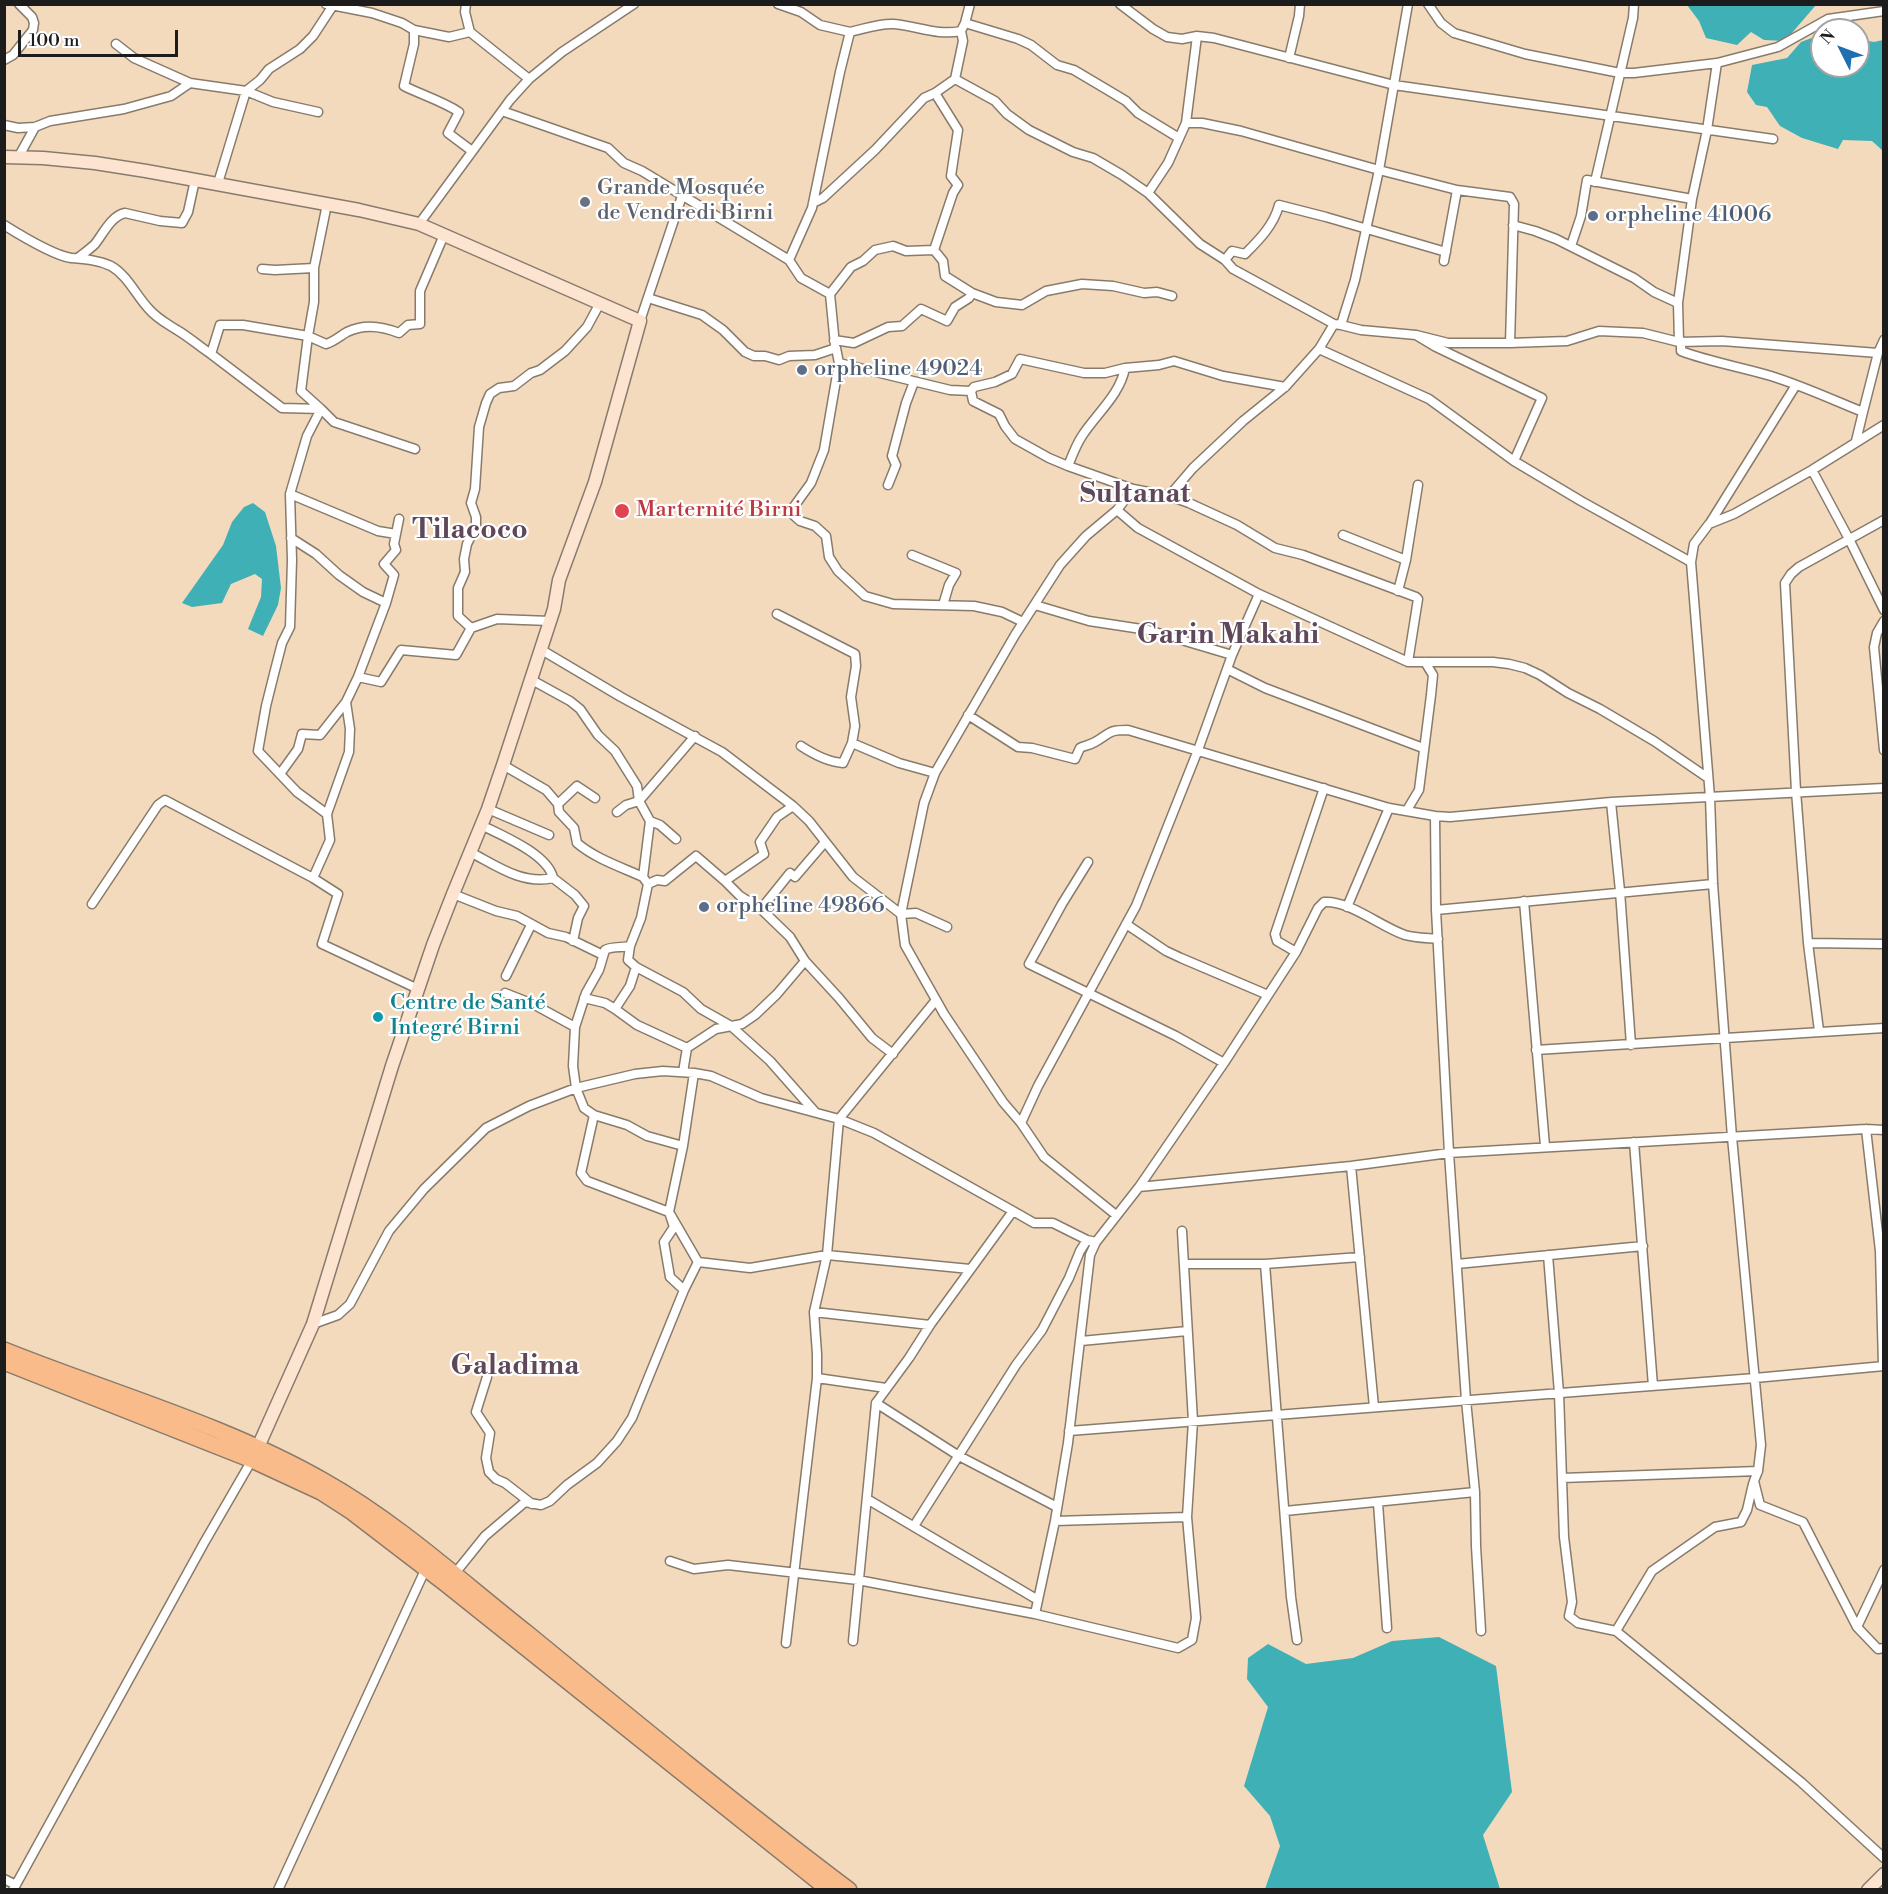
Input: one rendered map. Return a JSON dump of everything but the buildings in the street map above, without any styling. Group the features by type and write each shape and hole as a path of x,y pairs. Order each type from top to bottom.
{"highway":[{"path":"5,1360 256,1453 409,1547 849,1890"},
{"path":"409,1547 426,1568 450,1579 829,1890"}],"street":[{"path":"4,60 13,55 33,30 32,17 19,4"},
{"path":"466,4 465,12 471,32 529,79"},
{"path":"419,224 502,111 529,79 561,52 634,4"},
{"path":"778,4 801,12 820,25 850,32 894,24 948,34 963,27 1018,39 1031,45 1057,65 1074,70 1116,95 1179,138"},
{"path":"813,203 823,198 875,150 924,98 955,79 963,41 963,27 970,4"},
{"path":"1120,4 1152,29 1167,37 1215,38 1394,85 1773,139"},
{"path":"1289,58 1300,4"},
{"path":"1169,496 1193,468 1243,421 1285,387 1338,324 1355,280 1379,171 1408,4"},
{"path":"1428,4 1441,23 1454,33 1525,54 1620,73 1717,63 1778,47 1828,19 1884,11"},
{"path":"1595,182 1633,18 1634,4"},
{"path":"218,183 246,92 269,69 300,49 313,36 329,6 372,13 414,30 449,37 471,32"},
{"path":"414,30 414,44 404,86 449,105 459,112 448,132 472,151"},
{"path":"789,260 813,203 850,32"},
{"path":"1148,193 1168,163 1185,123 1197,36"},
{"path":"116,45 134,58 190,83 246,92 273,102 318,112"},
{"path":"1717,63 1707,130 1692,199 1678,303 1681,351 1708,361 1726,364 1796,385 1863,412"},
{"path":"955,79 995,101 1007,114 1029,130 1073,152 1093,158 1122,174 1148,193 1200,244 1225,260 1233,269 1338,324 1361,330 1416,335 1448,343 1567,341 1599,332 1643,333 1680,341 1722,341 1878,353"},
{"path":"4,125 18,128 35,127 50,121 116,111 171,96 190,83"},
{"path":"934,250 953,193 958,185 951,176 958,130 935,93"},
{"path":"502,111 608,148 624,164 642,171 789,260 801,278 830,294"},
{"path":"1185,123 1210,124 1241,130 1379,171 1457,190 1510,197 1514,204 1510,343"},
{"path":"19,156 35,127"},
{"path":"4,157 19,156 95,163 218,183 419,224 640,321"},
{"path":"80,257 94,245 115,218 121,214 182,223 188,212 195,180"},
{"path":"1571,246 1581,216 1587,180 1692,199"},
{"path":"1225,260 1232,251 1245,254 1263,235 1280,205 1326,217 1445,257 1457,190"},
{"path":"4,1879 14,1887 256,1453 313,1324 418,989 503,765 550,621 559,580 595,482 640,321 682,196"},
{"path":"327,204 314,268 314,302 301,391 334,422 415,449"},
{"path":"4,225 50,252 70,258 80,257 115,269 158,318 177,329 282,408 321,409"},
{"path":"1513,225 1535,231 1571,246 1678,303"},
{"path":"211,354 220,325 243,325 308,336 326,344 360,327 387,328 399,333 408,325 420,324 420,291 444,235"},
{"path":"934,250 906,251 893,246 875,250 863,261 851,267 830,294 839,363 824,450 811,483 790,512 800,521 815,526 826,536 829,557 838,571 865,596 893,604 974,606 1002,612 1023,622"},
{"path":"934,250 943,261 945,276 972,293 996,302 1022,305 1046,291 1083,284 1113,286 1172,296"},
{"path":"262,268 275,270 314,268"},
{"path":"648,298 702,315 723,330 745,352 754,356 779,360 789,356 815,355 835,344 854,343 888,327 902,326 921,309 947,321 955,307 969,298 972,293"},
{"path":"471,628 458,616 458,588 465,572 464,559 467,544 476,526 476,517 471,503 476,489 479,427 486,403 490,394 499,388 514,386 565,351 586,327 600,303"},
{"path":"1416,335 1542,398 1514,460"},
{"path":"1856,441 1878,353 1884,340"},
{"path":"1319,349 1429,399 1514,460 1581,501 1691,562"},
{"path":"839,363 950,390 971,391 974,387 995,382 1012,374 1020,359 1084,373 1105,373 1174,361 1223,376 1285,387"},
{"path":"1068,466 1081,437 1116,391 1124,376 1125,368"},
{"path":"888,485 896,465 892,456 914,382"},
{"path":"1617,1631 1652,1571 1715,1527 1741,1522 1747,1510 1758,1471 1761,1445 1732,1137 1713,884 1710,797 1691,562 1694,544 1709,524 1796,385"},
{"path":"971,391 974,401 999,414 1015,439 1068,466 1133,489 1169,496 1189,503 1237,525 1275,548 1304,555 1416,597 1418,599 1408,662"},
{"path":"321,409 307,436 290,494 290,627 282,643 266,706 258,751 297,792 327,814"},
{"path":"1709,524 1734,514 1812,470 1884,425"},
{"path":"1812,470 1884,610"},
{"path":"1398,591 1406,560 1418,485"},
{"path":"1116,1215 1044,1157 1021,1123 1003,1102 936,1000 905,945 901,914 924,803 935,773 1023,622 1060,565 1086,536 1117,510 1133,489"},
{"path":"290,494 378,531 396,534"},
{"path":"1117,510 1138,528 1259,594 1408,662 1493,662 1525,668 1654,741 1708,778"},
{"path":"280,774 298,749 302,734 320,735 346,702 358,677 394,575 384,564 396,550 394,544 399,519"},
{"path":"1819,1031 1808,943 1796,791 1785,583 1799,567 1884,520"},
{"path":"1343,535 1406,560"},
{"path":"291,538 316,554 339,575 386,603"},
{"path":"912,555 956,573 949,585 943,605"},
{"path":"1021,1123 1038,1086 1136,906 1198,750 1232,655 1259,594"},
{"path":"1035,605 1089,621 1148,630 1232,655"},
{"path":"777,614 855,654 856,666 851,697 855,726 852,743 843,763 815,754 801,746"},
{"path":"358,677 381,682 401,650 456,654 471,628 497,619 550,621"},
{"path":"1884,621 1877,633 1874,646 1884,750"},
{"path":"540,650 722,752 793,806 809,821 853,877 901,914 916,913 947,927"},
{"path":"1407,810 1419,790 1433,675 1425,662"},
{"path":"1227,669 1265,688 1423,748"},
{"path":"530,679 580,709 598,735 615,751 637,786 639,801 650,822 641,918 630,946 628,960 636,967 683,992 701,1009 731,1026 770,1060 814,1112"},
{"path":"313,878 330,840 327,814 349,752 350,729 346,702"},
{"path":"968,715 1018,747 1032,747 1075,759 1080,748 1095,742 1105,734 1116,730 1128,730 1389,808 1435,816 1450,817 1611,802 1884,788"},
{"path":"617,812 626,805 639,801 695,736"},
{"path":"852,743 899,763 935,773"},
{"path":"503,765 546,790 574,828 577,843 596,856 646,880 665,881 696,856 740,896 761,909 790,937 805,961 872,1038 893,1054"},
{"path":"558,804 577,786 595,798"},
{"path":"1296,952 1278,941 1275,934 1324,788"},
{"path":"92,904 158,805 165,800 313,878 338,894 322,944 418,989"},
{"path":"1611,802 1631,1045"},
{"path":"725,881 764,854 760,842 777,817 793,806"},
{"path":"1347,907 1389,808"},
{"path":"488,809 549,835"},
{"path":"1435,816 1436,910 1449,1153 1466,1400 1475,1492 1481,1630"},
{"path":"650,822 660,825 676,839"},
{"path":"481,825 533,852 552,873 553,878 575,895 584,906 578,918 573,941"},
{"path":"761,909 790,873 795,877 825,842"},
{"path":"470,852 522,878 533,880 553,878"},
{"path":"1088,862 1029,964 1176,1035 1224,1064"},
{"path":"1436,910 1713,884"},
{"path":"453,894 496,911 517,916 548,933 573,941 603,955"},
{"path":"914,1526 1016,1365 1042,1330 1080,1251 1116,1215 1138,1187 1224,1064 1296,952 1323,902 1330,901 1347,907 1406,936 1438,939"},
{"path":"1524,901 1545,1146"},
{"path":"1126,924 1166,951 1268,994"},
{"path":"506,976 531,925"},
{"path":"1808,943 1884,944"},
{"path":"630,946 605,950 584,998 575,1027 573,1066 576,1088 584,1108 594,1115 627,1125 647,1136 683,1146"},
{"path":"683,1072 687,1048 716,1029 742,1024 755,1015 777,994 805,961"},
{"path":"615,1009 630,986 636,967"},
{"path":"505,993 533,1004 575,1027"},
{"path":"584,998 605,1003 637,1025 687,1048"},
{"path":"786,1643 817,1378 814,1312 827,1255 839,1119 936,1000"},
{"path":"1536,1050 1884,1028"},
{"path":"313,1324 338,1315 350,1304 389,1231 424,1189 486,1128 529,1106 576,1088 635,1074 663,1071 694,1073 718,1079 761,1098 839,1119 874,1133 1034,1223 1053,1222 1091,1241"},
{"path":"684,1290 670,1277 664,1242 674,1227 669,1212 683,1146 694,1073"},
{"path":"594,1115 581,1173 587,1181 669,1212 698,1262"},
{"path":"1138,1187 1351,1166 1449,1153 1866,1129 1884,1130"},
{"path":"1069,1431 1883,1366 1880,1251 1866,1129"},
{"path":"1634,1143 1653,1386"},
{"path":"1351,1166 1374,1407"},
{"path":"853,1641 876,1403 1012,1211"},
{"path":"670,1561 694,1569 728,1565 858,1580 1035,1614 1178,1648 1192,1640 1196,1618 1187,1517 1193,1421 1182,1231"},
{"path":"1035,1614 1055,1521 1069,1431 1091,1241"},
{"path":"1457,1264 1643,1246"},
{"path":"698,1262 750,1268 827,1255 970,1269"},
{"path":"1548,1255 1559,1393 1564,1537 1572,1602 1569,1616 1578,1623 1617,1631 1801,1782 1884,1858"},
{"path":"1185,1264 1265,1264 1360,1257"},
{"path":"450,1579 485,1536 525,1502 541,1505 550,1501 567,1485 587,1472 617,1441 629,1425 684,1290 698,1262"},
{"path":"1265,1264 1296,1640"},
{"path":"814,1312 930,1325"},
{"path":"1081,1341 1187,1331"},
{"path":"487,1377 476,1412 490,1433 486,1458 489,1472 532,1504"},
{"path":"817,1378 886,1388"},
{"path":"876,1403 959,1456 1057,1507"},
{"path":"1562,1478 1758,1471"},
{"path":"1754,1481 1760,1505 1803,1522 1857,1627 1878,1649 1884,1648"},
{"path":"1285,1511 1475,1492"},
{"path":"867,1499 1038,1600"},
{"path":"1378,1503 1387,1628"},
{"path":"1055,1521 1187,1517"},
{"path":"278,1890 426,1568"},
{"path":"1857,1627 1884,1570"},
{"path":"1868,1890 1884,1874"}],"water":[{"path":"1687,5 1816,5 1785,41 1764,40 1751,32 1737,45 1706,38 1699,21"},
{"path":"1810,39 1810,78 1870,78 1870,41 1883,40 1883,151 1872,141 1843,140 1838,149 1802,138 1780,126 1767,107 1756,105 1747,92 1752,65 1787,58 1801,42"},
{"path":"253,503 265,512 276,546 281,588 278,605 263,636 248,629 261,597 262,579 255,574 231,584 222,603 192,607 182,603 223,545 232,522 244,507"},
{"path":"1439,1637 1496,1666 1512,1792 1483,1835 1500,1889 1265,1889 1280,1846 1270,1816 1244,1786 1268,1707 1247,1679 1248,1658 1268,1644 1306,1664 1353,1658 1392,1641"}],"place":[{"name":"Grande Mosquée de Vendredi Birni","path":"585,202"},
{"name":"orpheline 41006","path":"1593,216"},
{"name":"orpheline 49024","path":"802,370"},
{"name":"Marternité Birni","path":"622,511"},
{"name":"orpheline 49866","path":"704,907"},
{"name":"Centre de Santé Integré Birni","path":"378,1017"}],"district":[{"name":"Sultanat","path":"1135,495"},
{"name":"Tilacoco","path":"470,531"},
{"name":"Garin Makahi","path":"1228,636"},
{"name":"Galadima","path":"515,1367"}]}
